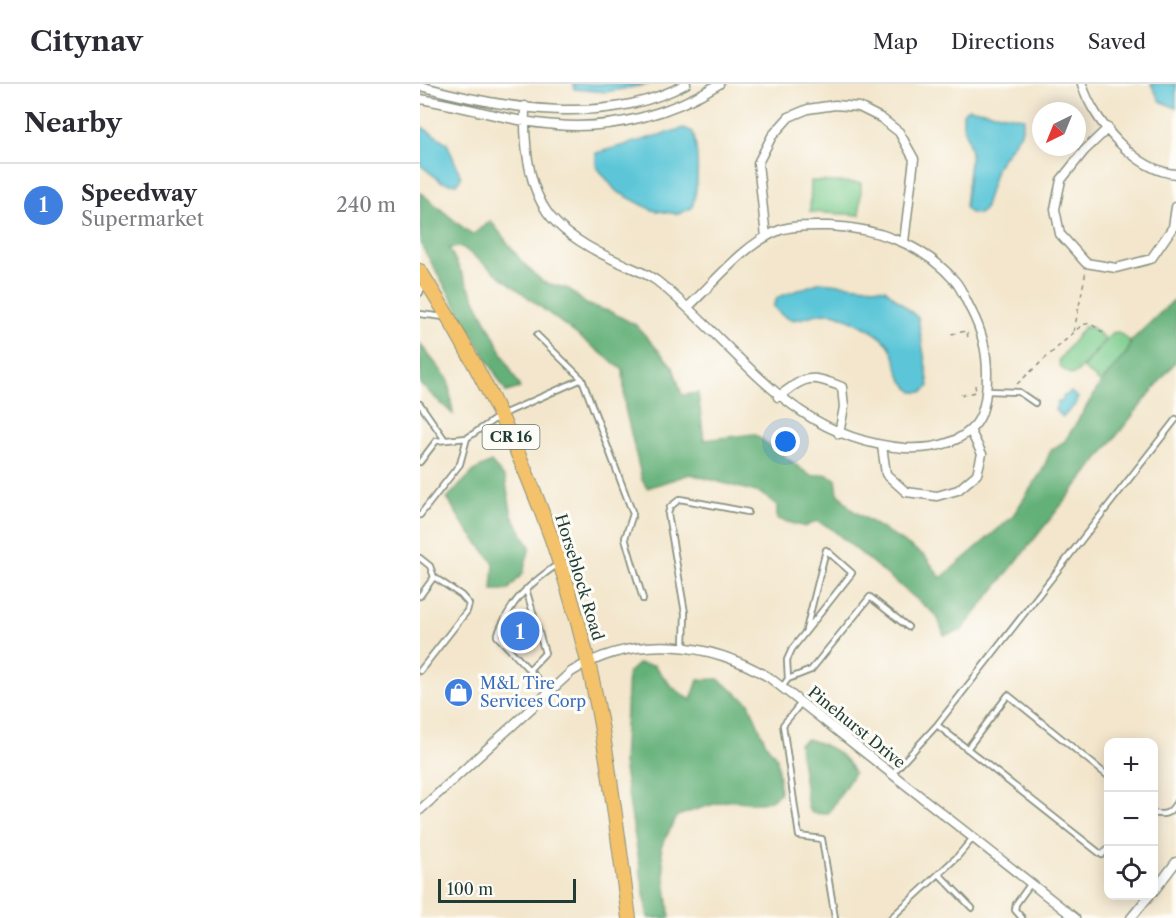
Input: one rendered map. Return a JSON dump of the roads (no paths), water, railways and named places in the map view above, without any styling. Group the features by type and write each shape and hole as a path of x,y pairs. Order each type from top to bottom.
{"main road":[{"name":"Horseblock Road","path":"423,276 501,415 530,479 560,562 588,662 602,731 629,918"}],"street":[{"path":"420,86 525,106 570,111 625,106 663,96 686,84"},
{"path":"420,99 524,120 586,126 656,115 719,84"},
{"path":"1082,84 1108,128 1140,161 1165,173 1176,174"},
{"path":"766,237 758,163 772,136 789,117 808,109 835,105 859,107 880,118 899,132 914,159 904,242"},
{"path":"525,106 524,120 532,179 548,213 573,236 614,260 654,278 688,307 778,397 839,434 882,446 921,449 957,441 976,424 986,391 987,362 982,338 957,283 930,256 904,242 844,227 782,229 756,242 688,307"},
{"path":"1108,128 1061,180 1055,208 1060,234 1086,263 1116,268 1151,259 1173,227 1176,207"},
{"path":"778,397 802,379 822,379 842,387 844,407 839,434"},
{"path":"882,446 886,474 906,492 937,496 958,490 977,474 982,454 970,430"},
{"name":"Pinehurst Drive","path":"420,810 569,673 588,662 638,648 684,646 737,661 782,687 1075,918"},
{"path":"1158,886 1176,862"},
{"path":"1131,918 1146,900"}],"lane":[{"path":"420,293 423,276"},
{"path":"420,314 448,317"},
{"path":"537,335 582,379 633,514 625,538 643,599"},
{"path":"420,462 436,441 467,438 501,415 582,379"},
{"path":"986,391 1019,392 1035,403"},
{"path":"420,404 445,440"},
{"path":"892,774 937,725 1176,419"},
{"path":"420,515 460,464 467,438"},
{"path":"684,646 685,613 669,514 670,507 680,499 748,512"},
{"path":"788,679 789,654 852,573 826,550 806,630"},
{"path":"420,558 430,566 434,577 461,595 469,604 420,671"},
{"path":"549,691 497,636 507,611 526,589 560,562"},
{"path":"420,596 434,577"},
{"path":"526,589 545,653 529,670"},
{"path":"782,687 788,679 811,670 870,597 908,627"},
{"path":"967,749 1008,694 1104,773"},
{"path":"801,702 783,725 799,836 822,839 835,918"},
{"path":"937,725 1102,855 1104,853"},
{"path":"1158,814 1162,816 1170,812 1176,803"},
{"path":"891,918 939,874 973,838"},
{"path":"939,874 972,908"},
{"path":"1022,918 1016,910 1016,904 1031,883"}],"water":[{"path":"573,84 650,84 606,92 574,89"},
{"path":"1151,84 1176,84 1176,108 1160,101"},
{"path":"968,108 1024,118 1021,133 997,166 984,210 979,214 970,213 965,207 971,152 963,124 963,113"},
{"path":"420,126 447,143 461,177 457,184 442,182 420,165"},
{"path":"684,128 693,132 696,151 697,180 692,208 678,214 652,210 616,191 596,166 596,153"},
{"path":"821,282 885,289 918,318 929,386 923,392 913,392 906,385 899,374 890,347 871,331 833,313 822,313 794,320 780,314 773,306 778,297"},
{"path":"1071,392 1078,398 1074,406 1063,417 1055,410 1058,402 1062,402 1063,397"}],"place":[{"name":"Speedway","path":"520,631"},
{"name":"M&L Tire Services Corp","path":"459,692"}]}
